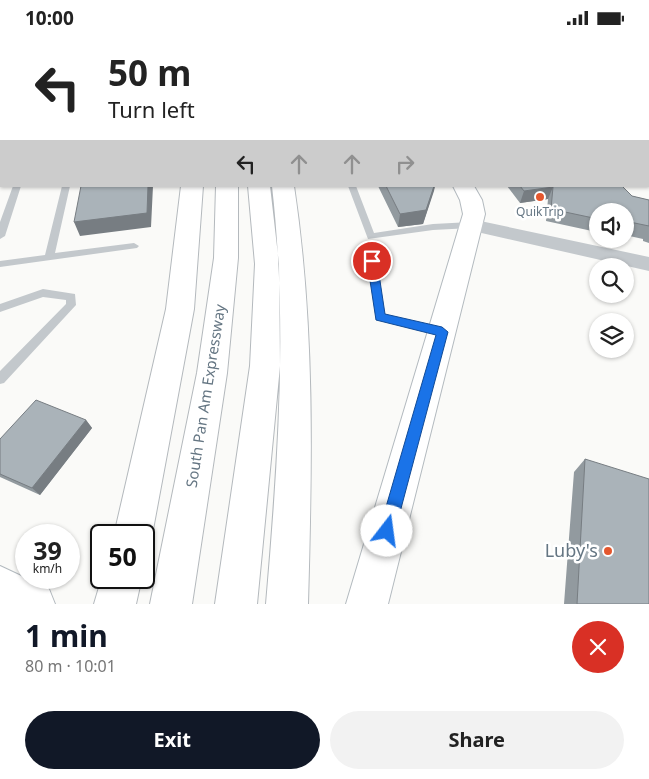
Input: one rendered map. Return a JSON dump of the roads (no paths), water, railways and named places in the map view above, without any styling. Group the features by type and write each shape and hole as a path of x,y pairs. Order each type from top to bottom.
{"main road":[{"path":"135,524 163,400 180,309 192,187"},
{"name":"South Pan Am Expressway","path":"171,604 212,373 226,258 227,187"},
{"path":"236,604 265,366 267,264 259,187"},
{"path":"283,187 292,273 296,361 295,461 287,604"},
{"path":"367,604 474,215 471,200 464,187"},
{"path":"0,586 34,604"},
{"path":"115,604 119,589"}],"street":[{"path":"471,225 649,264"}],"lane":[{"path":"0,236 17,187"},
{"path":"49,257 66,187"},
{"path":"352,187 371,237 433,227 471,225"},
{"path":"0,264 134,246"},
{"path":"372,261 380,317 442,332"},
{"path":"0,309 43,293 71,297 70,305 0,379"}],"place":[{"name":"QuikTrip","path":"540,197"},
{"name":"Luby's","path":"608,551"}]}
